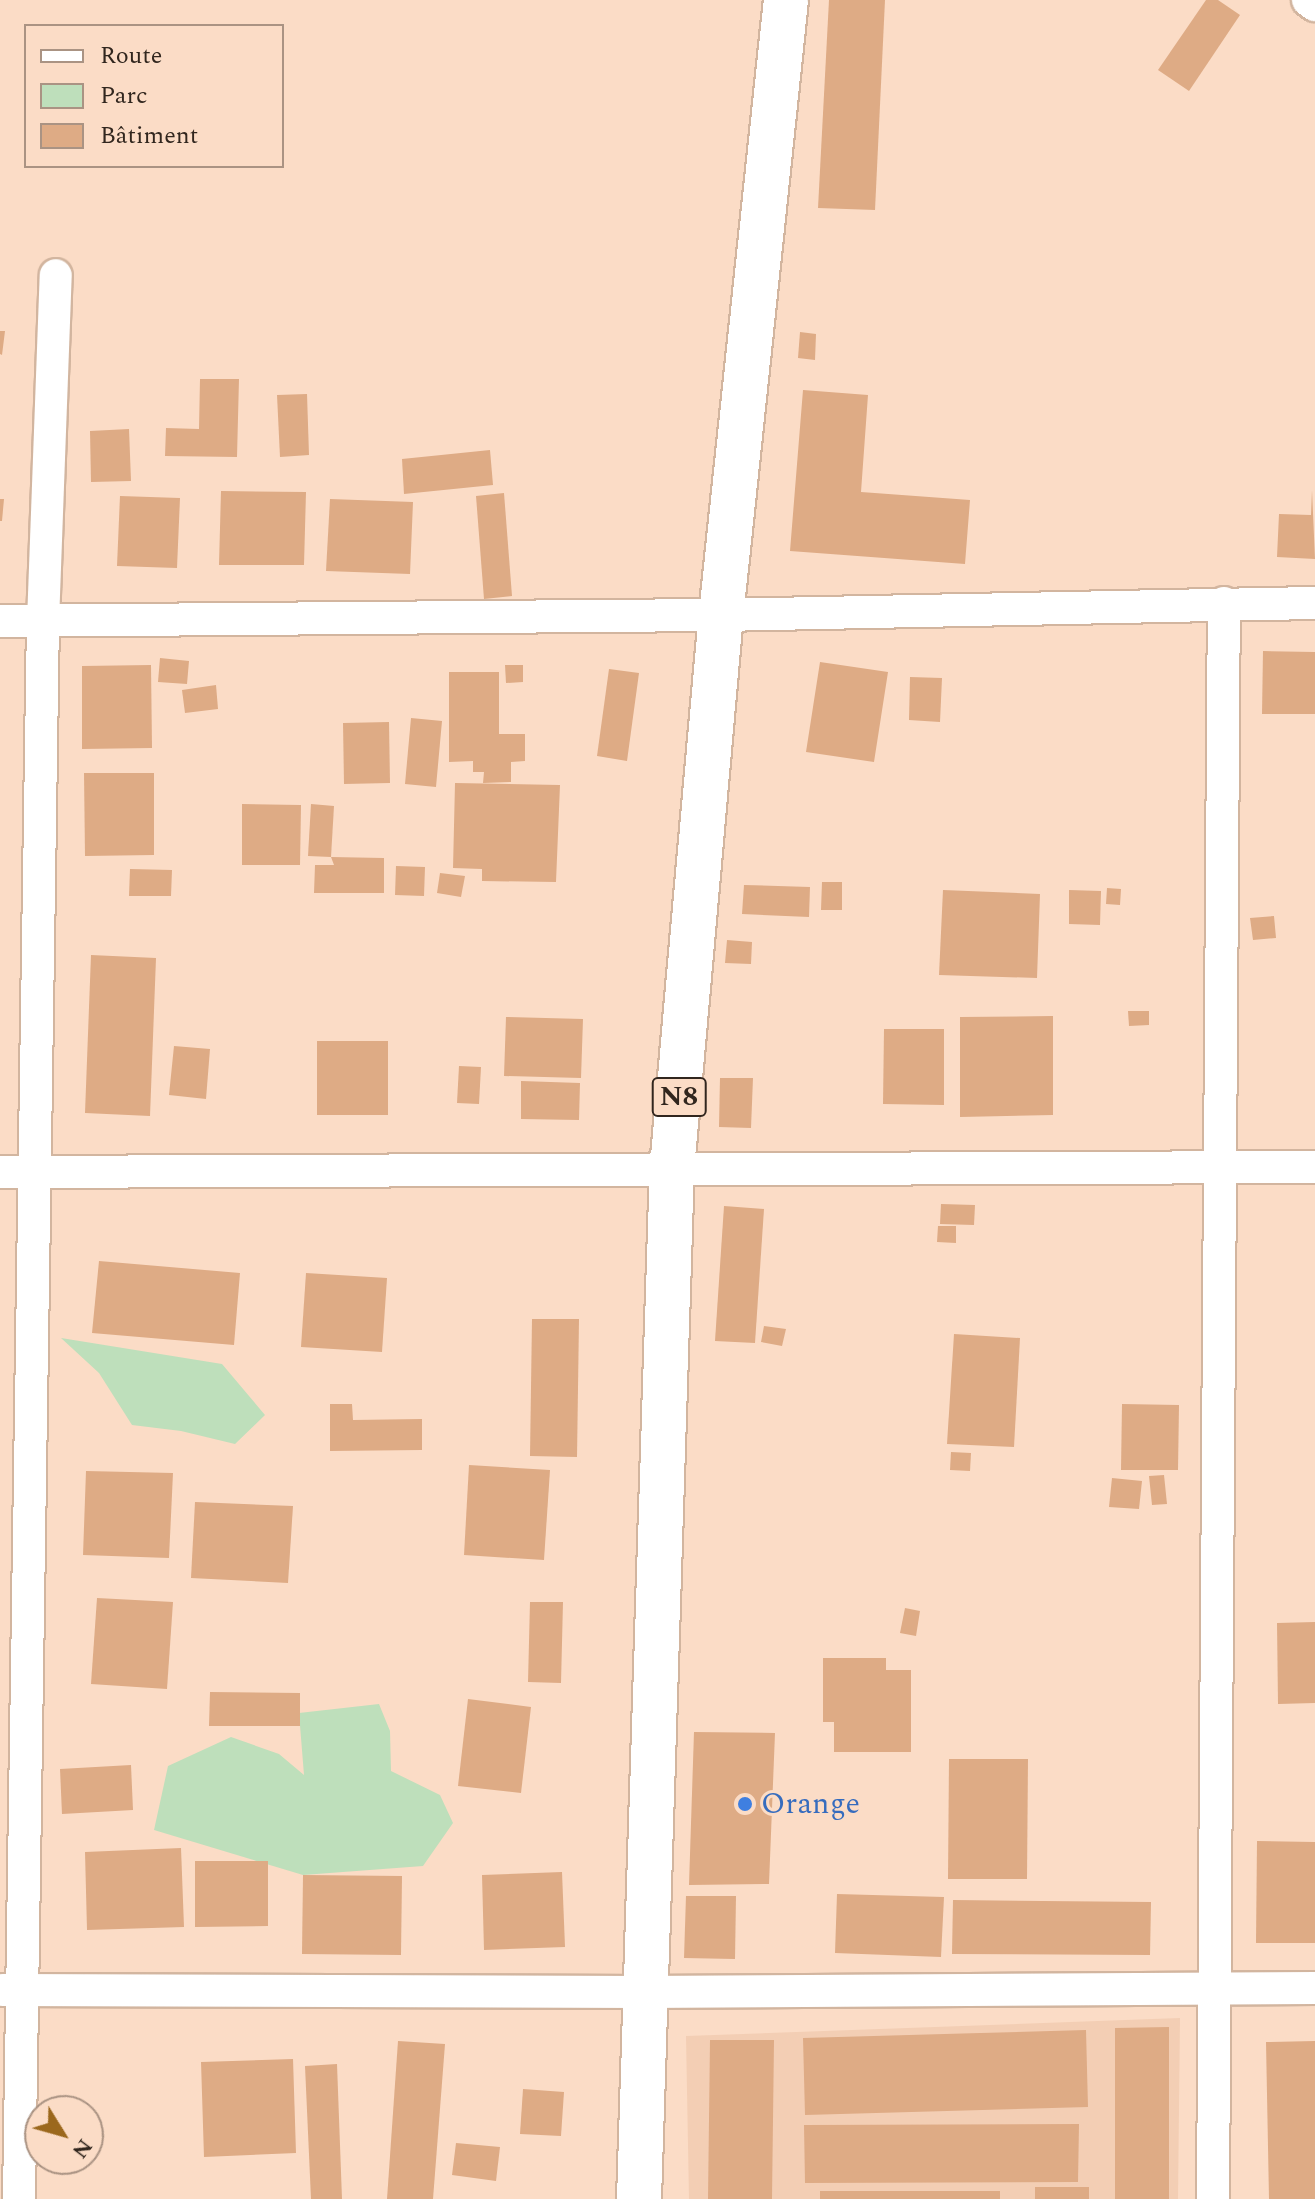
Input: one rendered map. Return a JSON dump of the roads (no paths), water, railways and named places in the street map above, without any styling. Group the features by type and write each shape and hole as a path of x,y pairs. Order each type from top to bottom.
{"main road":[{"name":"N8","path":"639,2199 672,1168 721,615 786,0"}],"street":[{"path":"1308,0 1315,5"},
{"path":"19,2199 11,1990 36,1172 43,622 56,275"},
{"path":"1213,2199 1224,603"},
{"path":"0,621 721,615 1315,603"},
{"path":"0,1172 1315,1167"},
{"path":"11,1990 644,1992 1315,1988"}],"place":[{"name":"Orange","path":"745,1804"}]}
